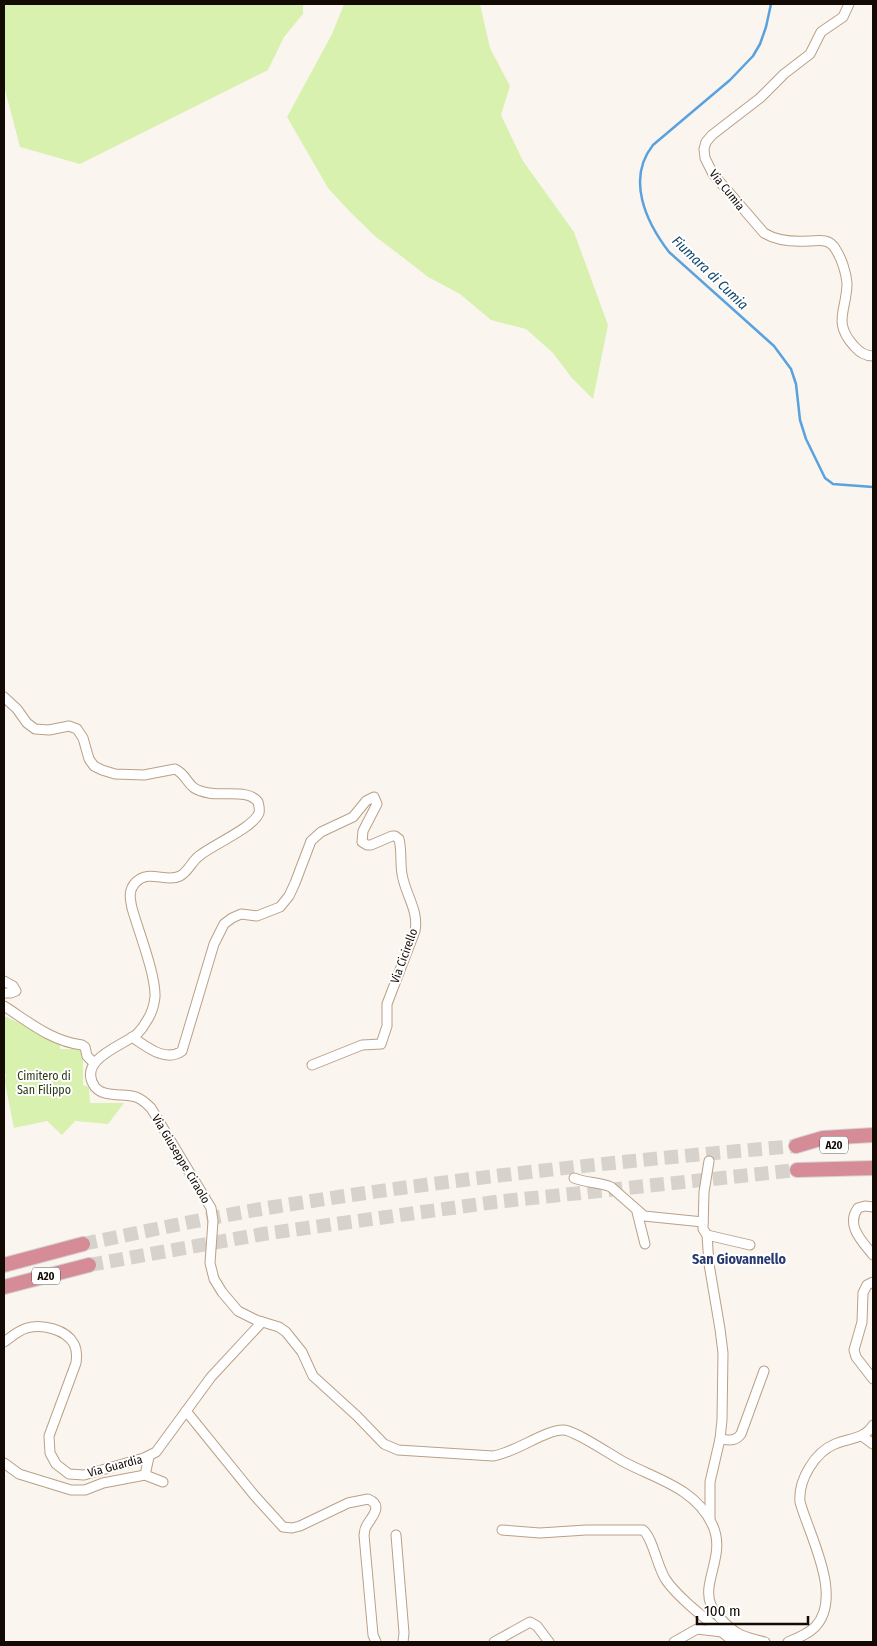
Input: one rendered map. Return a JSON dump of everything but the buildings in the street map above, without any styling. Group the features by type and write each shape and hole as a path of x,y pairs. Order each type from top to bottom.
{"highway":[{"name":"A20","path":"873,1135 823,1138 796,1146 873,1143"},
{"name":"A20","path":"797,1170 873,1168"},
{"name":"A20","path":"4,1258 45,1248 83,1244 4,1265"},
{"name":"A20","path":"4,1287 89,1265"},
{"path":"4,1294 30,1287 66,1271"}],"street":[{"name":"Via Cumia","path":"849,4 843,17 821,32 810,54 791,68 760,98 712,135 705,145 704,153 713,174 764,233 772,237 793,241 824,241 834,246 846,278 843,330 848,340 860,352 873,356"},
{"path":"4,697 17,709 27,723 35,729 49,730 69,726 77,729 89,759 94,766 102,770 110,773 144,775 175,769 181,773 190,786 198,791 250,796 258,802 260,810 256,817 248,824 202,853 181,876 147,876 133,886 130,896 132,908 152,976 155,996 148,1020 132,1037 101,1056 94,1063 87,1056 85,1046 61,1040 42,1032 4,1006"},
{"name":"Via Cicirello","path":"132,1037 164,1055 174,1056 182,1051 214,944 224,924 241,914 257,916 280,906 295,883 311,841 321,832 353,817 366,801 374,797 377,804 363,831 362,842 371,845 392,836 399,840 402,876 416,917 414,935 387,1004 387,1026 381,1044 362,1044 312,1065"},
{"path":"4,981 16,990 11,993 4,993"},
{"name":"Via Giuseppe Ciraolo","path":"94,1063 92,1077 98,1090 139,1099 147,1104 156,1116 211,1208 213,1221 209,1258 217,1285 238,1311 262,1322"},
{"path":"709,1161 703,1229 707,1235 709,1264 723,1353 720,1439 710,1482 710,1519"},
{"path":"574,1178 611,1187 638,1212 650,1218 703,1222"},
{"path":"873,1207 865,1206 858,1208 854,1219 854,1227 858,1235 873,1254"},
{"path":"638,1212 645,1244"},
{"path":"707,1235 750,1245"},
{"path":"873,1282 867,1285 863,1293 862,1322 854,1350 856,1357 873,1379"},
{"path":"262,1322 283,1329 302,1352 313,1376 389,1447 398,1450 493,1456 508,1452 556,1431 568,1431 634,1467 680,1488 692,1497 710,1519 714,1529 718,1548 709,1591 710,1601 714,1609 740,1640"},
{"name":"Via Guardia","path":"4,1342 24,1329 39,1326 61,1332 70,1338 75,1345 77,1353 76,1363 49,1436 50,1453 59,1468 74,1475 84,1475 149,1457 160,1448 211,1377 262,1322"},
{"path":"720,1439 733,1440 741,1434 764,1371"},
{"path":"186,1411 254,1495 287,1529 300,1526 357,1500 368,1499 374,1503 374,1515 366,1526 364,1535 373,1635 376,1642"},
{"path":"788,1642 801,1639 819,1622 827,1590 824,1573 800,1502 800,1486 810,1468 826,1448 862,1436 873,1425"},
{"path":"862,1436 873,1444"},
{"path":"145,1475 149,1457"},
{"path":"4,1463 18,1474 76,1490 85,1490 103,1483 145,1475 163,1482"},
{"path":"502,1530 540,1533 586,1530 643,1530 650,1538 658,1563 667,1581 693,1607 732,1640 766,1642"},
{"path":"396,1535 404,1633 403,1642"},
{"path":"494,1642 530,1622 538,1626 549,1642"},
{"path":"674,1642 697,1629 722,1632"}],"green space":[{"path":"4,4 303,4 303,14 284,37 268,70 80,164 20,147 4,86"},
{"path":"344,4 480,4 490,48 510,86 501,115 523,161 574,232 608,325 593,399 571,377 553,353 526,329 491,320 460,294 428,277 376,237 328,188 287,117 332,34"},
{"name":"Cimitero di San Filippo","path":"4,1016 60,1044 60,1049 83,1049 83,1085 89,1087 90,1103 124,1103 108,1124 75,1121 62,1135 47,1121 14,1128 4,1078 6,1076 4,1069"}],"waterway":[{"name":"Fiumara di Cumia","path":"771,4 766,27 753,56 730,80 653,145 645,158 641,172 642,200 653,227 669,252 774,346 791,369 796,384 800,420 806,439 825,478 833,484 873,487"}],"tunnel":[{"path":"83,1244 239,1213 394,1189 595,1165 796,1146"},
{"path":"89,1265 263,1234 495,1202 797,1170"}],"district":[{"name":"San Giovannello","path":"739,1259"}]}
